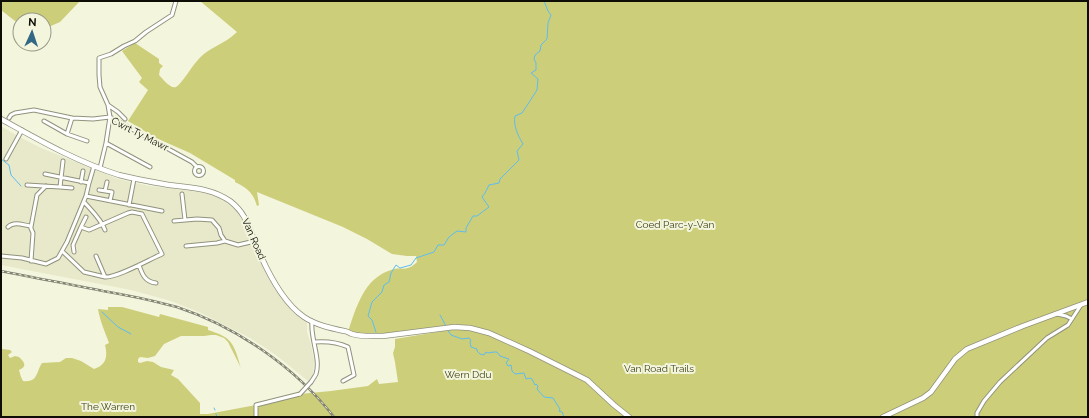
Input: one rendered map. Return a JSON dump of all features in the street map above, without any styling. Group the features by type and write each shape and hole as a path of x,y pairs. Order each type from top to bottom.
{"street":[{"path":"100,168 110,117 108,106 100,87 100,58 111,54 135,41 172,15 176,1"},
{"path":"108,106 118,112 125,119"},
{"name":"Cwrt Ty Mawr","path":"9,118 15,113 34,110 72,118 93,119 110,117 192,162 197,167"},
{"path":"67,134 72,118"},
{"name":"Van Road","path":"1,119 94,166 134,179 203,189 217,193 230,201 238,208 249,224 265,264 284,297 304,317 312,322 329,328 362,335 383,336 425,330 462,327 479,330 500,338 587,380 628,417"},
{"path":"44,122 67,134 87,141"},
{"path":"6,159 22,130"},
{"path":"106,143 150,167"},
{"path":"60,186 64,161"},
{"path":"1,256 31,260 46,264 58,258 67,242 84,202 94,166"},
{"path":"81,182 83,171"},
{"path":"45,174 89,183"},
{"path":"129,205 134,179"},
{"path":"105,191 107,182"},
{"path":"27,185 72,188"},
{"path":"31,260 33,233 31,227 37,195 46,186"},
{"path":"99,190 112,192 110,202"},
{"path":"182,194 185,220"},
{"path":"86,196 110,202 162,211"},
{"path":"84,202 95,213 105,230"},
{"path":"62,251 84,272 106,277 119,274 162,254 142,214 132,212 128,213 89,230 81,227"},
{"path":"74,252 73,245 86,217"},
{"path":"174,221 197,219 212,220 219,228 226,241"},
{"path":"8,227 14,223 31,227"},
{"path":"186,246 226,241 238,245 255,241"},
{"path":"96,256 106,277"},
{"path":"138,265 148,282 156,283"},
{"path":"883,417 923,398 931,392 955,359 967,349 1088,302"},
{"path":"977,417 977,412 1000,382 1041,343 1071,322 1082,304"},
{"path":"1054,314 1066,316 1072,319"},
{"path":"256,417 256,405 300,394 316,375 317,366 314,342 311,333 312,322"},
{"path":"314,342 336,342 348,348 354,375 343,380"}],"shaded area":[{"path":"1,126 41,148 118,179 149,186 210,194 219,198 235,209 243,221 257,257 285,303 293,312 307,323 307,332 314,360 313,375 308,381 276,355 250,338 201,313 171,301 131,290 1,265"}],"green space":[{"path":"1,1 80,1 60,22 52,26 52,12 12,12 12,19 1,10"},
{"path":"200,1 1088,1 1088,417 1,417 1,350 10,350 12,352 8,355 10,358 15,356 19,357 24,362 24,367 19,370 23,381 34,379 42,363 60,362 66,358 81,361 94,369 104,363 106,357 105,345 109,343 98,309 108,310 108,307 122,307 159,317 160,314 208,327 208,330 221,335 230,342 235,350 241,368 228,342 224,338 216,335 181,336 164,344 155,356 148,358 140,357 138,359 138,362 140,363 147,361 153,362 161,367 174,370 171,375 178,379 200,403 200,414 208,414 256,405 300,394 368,386 377,379 379,384 398,382 393,353 395,339 455,329 476,330 462,327 374,336 348,332 362,295 374,280 391,270 410,267 417,262 416,256 392,254 343,227 257,192 259,205 257,206 251,194 235,182 235,180 190,153 156,138 128,121 148,90 139,82 142,78 122,51 135,43 159,59 159,63 163,66 160,69 159,75 171,87 176,87 200,57 237,32"}],"waterway":[{"path":"376,332 372,320 368,316 372,302 382,292 384,285 389,282 391,273 396,265 400,268 411,265 416,258 434,252 438,245 444,245 449,237 457,231 466,232 466,228 473,216 477,216 489,207 482,197 489,185 499,183 500,179 519,160 517,151 523,144 516,130 515,116 522,113 537,90 538,79 531,73 536,70 536,63 534,59 535,55 540,51 541,45 547,39 548,23 551,15 544,1"},
{"path":"1,159 9,165 11,175 21,186"},
{"path":"102,312 118,327 131,334"},
{"path":"440,315 446,326"},
{"path":"447,329 451,335 462,339 469,338 471,340 471,347 477,349 480,354 484,355 486,352 497,352 500,356 509,359 506,363 508,366 511,365 512,371 515,374 524,373 526,379 532,379 535,385 536,384 538,386 537,389 544,397 553,398 560,409 559,411 562,412 564,417"}],"railway":[{"path":"1,271 147,300 177,307 199,315 243,337 283,365 319,399 334,417"}],"park label":[{"name":"Coed Parc-y-Van","path":"675,224"},
{"name":"Van Road Trails","path":"659,368"},
{"name":"Wern Ddu","path":"468,374"},
{"name":"The Warren","path":"108,406"}]}
